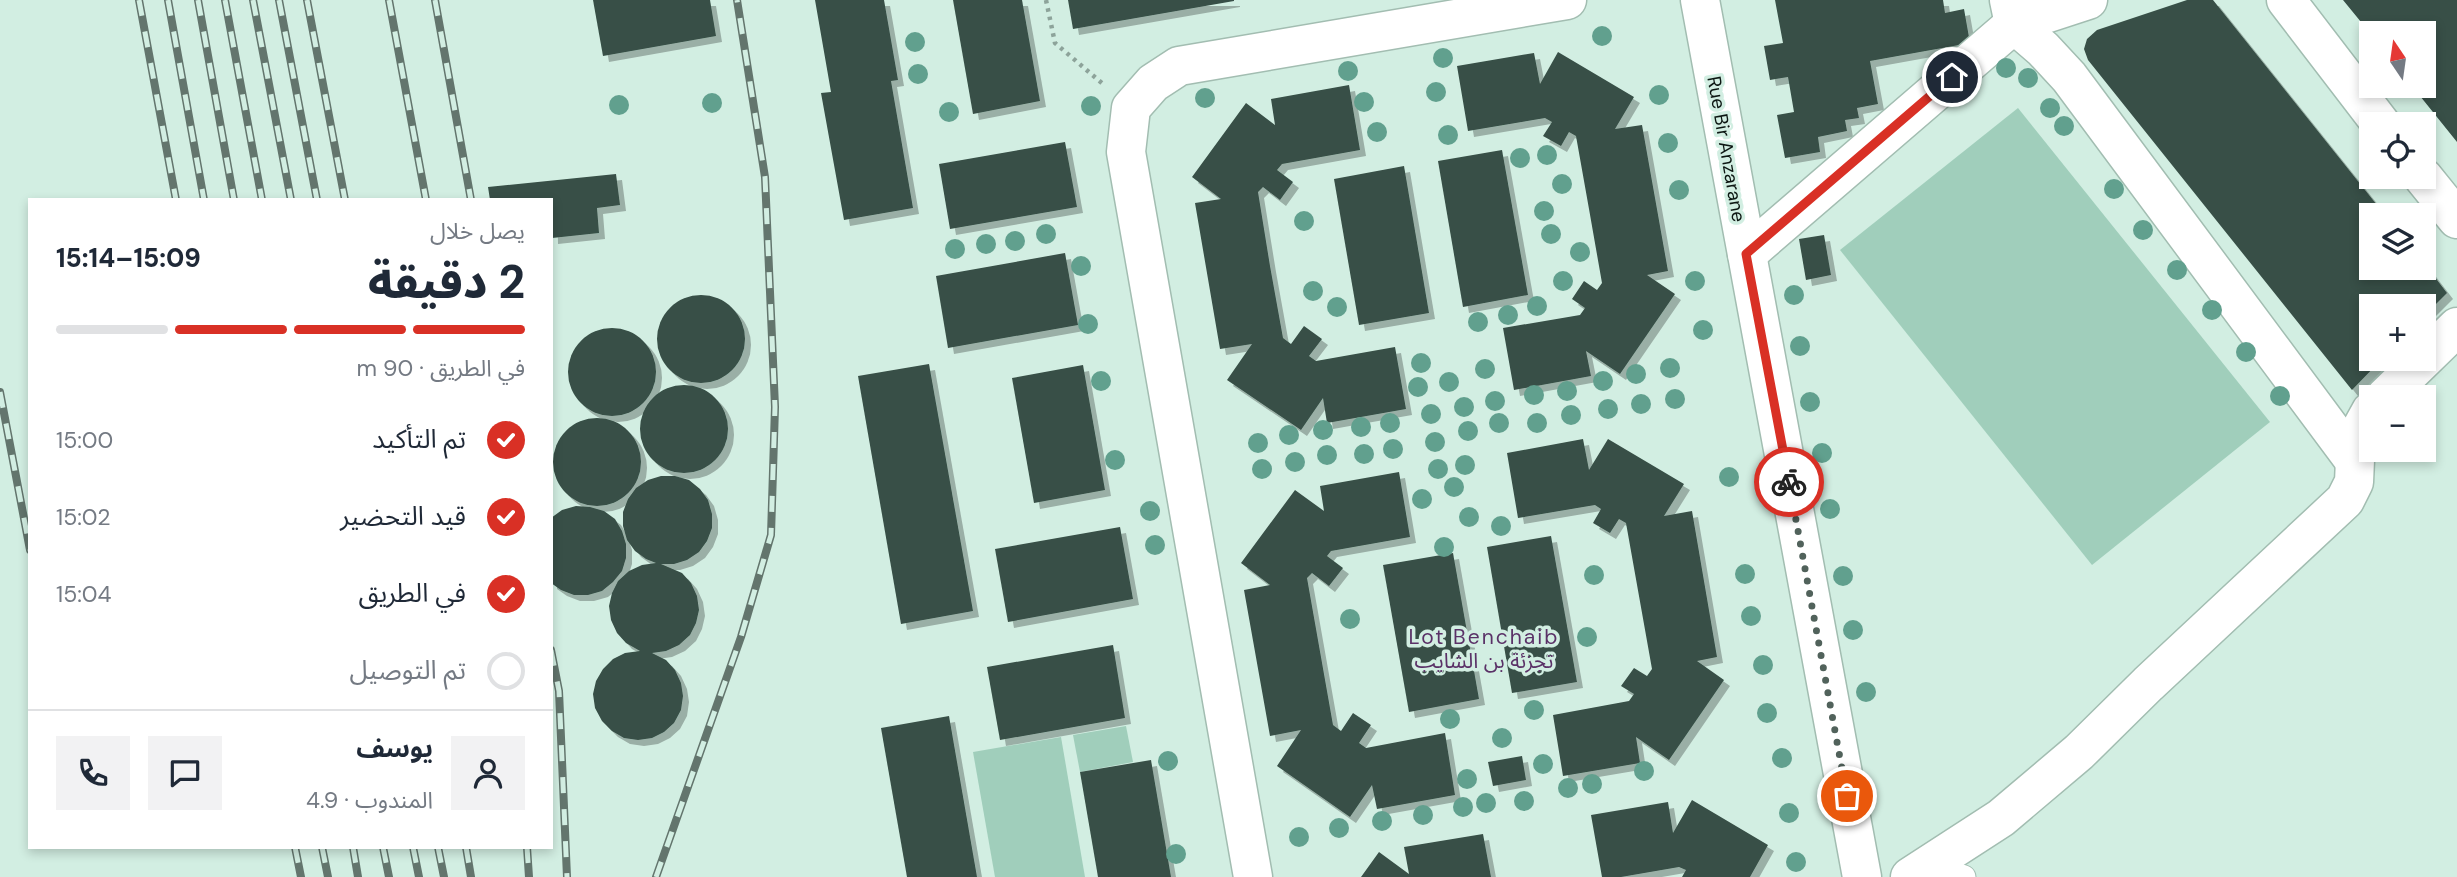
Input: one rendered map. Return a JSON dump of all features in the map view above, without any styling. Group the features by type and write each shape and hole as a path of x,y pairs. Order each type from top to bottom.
{"street":[{"path":"1254,877 1126,152 1131,108 1153,83 1178,66 1567,0"},
{"name":"Rue Bir Anzarane","path":"1700,0 1862,877"},
{"path":"1746,254 2012,12 2088,0"},
{"path":"2286,0 2372,112"},
{"path":"2012,12 2068,77 2353,458"},
{"path":"2433,189 2457,219"},
{"path":"2397,385 2457,327"},
{"path":"1934,873 2079,752 2344,500 2354,482 2353,458 2359,433"}],"path":[{"path":"1046,0 1055,43 1131,108"}],"green space":[{"path":"2018,108 2270,422 2092,565 1840,250"},
{"path":"1126,726 1133,762 1080,772 1073,735"},
{"path":"1061,737 1085,877 995,877 973,752"}],"building":[{"path":"593,0 710,0 716,36 603,56"},
{"path":"815,0 884,0 898,80 891,81 913,208 844,220 821,93 831,92"},
{"path":"953,0 1022,0 1040,101 973,114"},
{"path":"1068,0 1234,0 1234,1 1073,29"},
{"path":"1775,0 1943,0 1945,13 1964,9 1970,43 1870,61 1878,104 1857,108 1859,118 1845,120 1847,131 1818,137 1820,152 1785,158 1777,115 1794,112 1788,77 1770,80 1764,46 1783,43"},
{"path":"2187,0 2213,0 2359,182 2359,189 2364,189 2375,203 2359,203 2359,280 2436,279 2447,293 2436,304 2436,294 2359,294 2359,371 2370,371 2352,390 2088,60 2084,49 2087,39 2097,30"},
{"path":"2343,0 2457,0 2457,142 2436,116 2436,112 2433,112 2422,98 2436,98 2436,21 2360,21"},
{"path":"1558,52 1634,97 1615,129 1642,125 1668,271 1647,275 1675,294 1620,374 1586,351 1591,376 1514,390 1503,328 1580,315 1585,308 1572,299 1584,281 1597,290 1602,283 1589,209 1576,136 1569,132 1561,146 1543,136 1552,122 1545,118 1468,131 1457,66 1534,53 1540,84"},
{"path":"1349,85 1360,150 1282,164 1277,170 1293,182 1280,200 1263,187 1258,192 1270,266 1283,338 1291,344 1304,326 1322,339 1309,356 1316,361 1395,347 1406,409 1327,423 1323,398 1301,430 1227,380 1252,344 1220,349 1195,203 1221,199 1192,177 1246,103 1275,125 1271,99"},
{"path":"1065,142 1077,207 950,229 939,164"},
{"path":"1502,150 1528,295 1463,307 1438,161"},
{"path":"1404,166 1429,313 1359,325 1334,179"},
{"path":"616,174 620,205 597,208 599,233 553,238 553,198 490,198 488,187"},
{"path":"1824,235 1831,275 1806,280 1799,239"},
{"path":"1065,253 1078,325 948,348 936,276"},
{"path":"692,295 710,295 726,302 738,314 745,330 745,348 738,364 726,376 710,383 692,383 676,376 664,364 657,348 657,330 664,314 676,302"},
{"path":"603,328 621,328 637,335 649,347 656,363 656,381 649,397 637,409 621,416 603,416 587,409 575,397 568,381 568,363 575,347 587,335"},
{"path":"929,364 973,611 901,624 858,376"},
{"path":"1083,365 1105,490 1034,503 1012,378"},
{"path":"675,385 693,385 709,392 721,404 728,420 728,438 721,454 709,466 693,473 675,473 659,466 647,454 640,438 640,420 647,404 659,392"},
{"path":"588,418 606,418 622,425 634,437 641,453 641,471 634,487 622,499 606,506 588,506 572,499 560,487 553,471 553,453 560,437 572,425"},
{"path":"1583,439 1589,470 1608,439 1684,484 1664,516 1692,511 1717,657 1697,661 1724,680 1669,760 1636,737 1640,763 1563,776 1553,715 1629,701 1634,694 1621,686 1634,668 1647,676 1652,669 1626,523 1619,519 1610,533 1593,523 1601,509 1595,505 1518,518 1507,453"},
{"path":"1399,472 1410,537 1331,551 1327,556 1343,568 1329,586 1312,573 1307,578 1333,725 1341,731 1353,713 1371,725 1359,743 1366,748 1445,733 1455,795 1377,809 1372,785 1350,817 1277,766 1301,730 1270,736 1244,590 1270,585 1241,563 1295,490 1324,511 1320,486"},
{"path":"661,476 689,480 700,489 708,500 712,528 699,552 687,560 661,564 682,573 691,583 699,610 690,635 679,645 652,653 666,660 675,670 683,696 681,710 674,723 664,732 652,738 638,740 624,738 602,721 595,708 593,694 596,681 613,659 625,653 640,651 626,643 617,633 609,606 618,581 629,571 656,563 635,551 627,540 623,512 636,488"},
{"path":"576,506 604,511 615,519 622,531 626,558 622,571 602,591 574,595 553,584 553,517 562,510"},
{"path":"1120,527 1133,599 1008,622 995,549"},
{"path":"1551,536 1577,682 1512,693 1487,547"},
{"path":"1453,553 1479,699 1409,712 1383,565"},
{"path":"1113,645 1125,718 1000,740 987,667"},
{"path":"949,716 977,877 907,877 881,728"},
{"path":"1522,756 1526,780 1493,786 1488,762"},
{"path":"1151,760 1171,877 1098,877 1080,772"},
{"path":"1692,800 1768,845 1750,877 1682,877 1686,870 1679,867 1621,877 1602,877 1591,815 1668,802 1673,833"},
{"path":"1483,834 1491,877 1361,877 1379,852 1409,874 1404,847"}],"railway":[{"path":"139,0 176,198"},
{"path":"168,0 204,198"},
{"path":"198,0 234,198"},
{"path":"225,0 262,198"},
{"path":"253,0 291,198"},
{"path":"279,0 317,198"},
{"path":"307,0 345,198"},
{"path":"389,0 426,198"},
{"path":"435,0 471,198"},
{"path":"656,877 741,637 771,535 775,407 765,177 737,0"},
{"path":"0,392 28,539"},
{"path":"553,660 559,691 567,877"},
{"path":"295,849 301,877"},
{"path":"322,849 328,877"},
{"path":"353,849 358,877"},
{"path":"383,849 389,877"},
{"path":"413,849 419,877"},
{"path":"438,849 444,877"},
{"path":"466,849 471,877"},
{"path":"527,849 529,877"}],"way so far":[{"path":"1789,482 1847,796"}],"district":[{"name":"Lot Benchaib تجزئة بن الشايب","path":"1484,649"}],"route":[{"path":"1789,482 1746,254 1952,77"}]}
